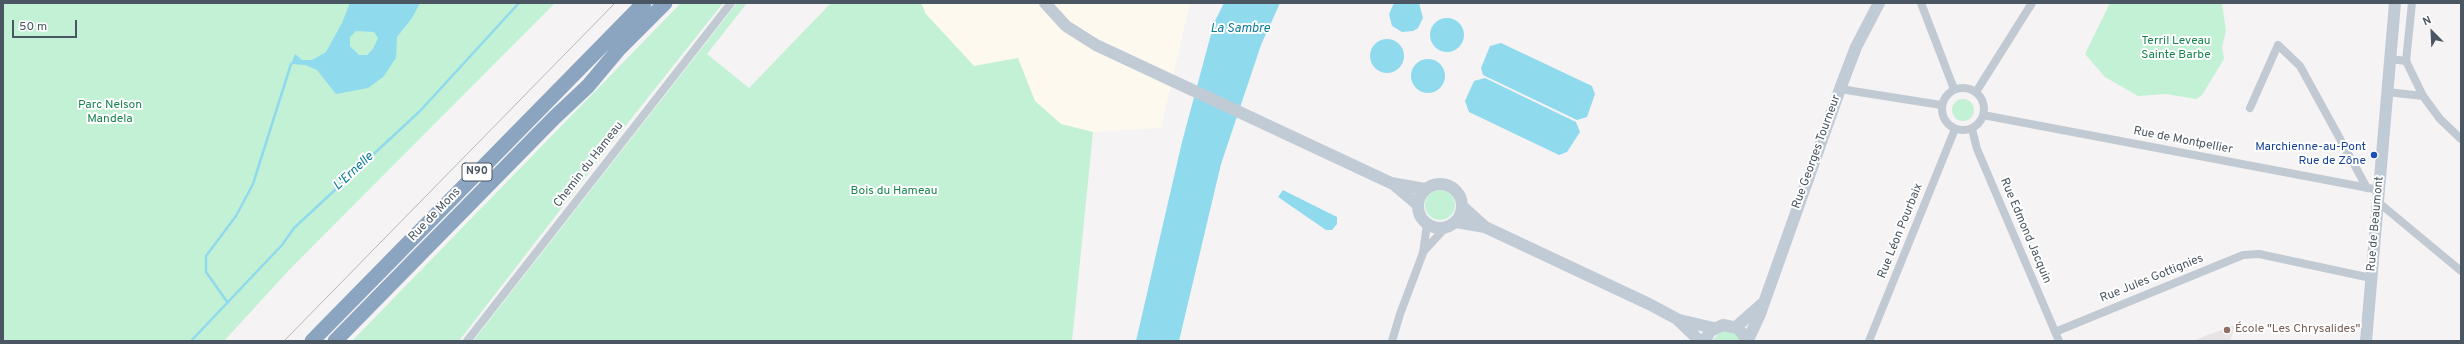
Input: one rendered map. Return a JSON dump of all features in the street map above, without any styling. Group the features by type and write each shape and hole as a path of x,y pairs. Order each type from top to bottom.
{"highway":[{"name":"Rue de Mons","path":"312,341 644,3"},
{"name":"Rue de Mons","path":"335,341 554,118 588,86 619,49 665,3"}],"street":[{"name":"Chemin du Hameau","path":"467,341 731,3"},
{"path":"1045,3 1066,26 1083,38 1392,183 1425,189 1437,183 1450,185 1460,194 1463,207 1485,226 1649,304 1679,320 1714,328 1723,325 1736,327 1744,333 1748,340"},
{"name":"Rue Georges Tourneur","path":"1748,340 1760,314 1762,304 1856,47 1878,3"},
{"path":"1921,3 1954,89"},
{"path":"1976,92 2032,3"},
{"name":"Rue de Beaumont","path":"2366,341 2375,193 2387,92 2395,3"},
{"path":"2412,3 2406,61 2423,96 2440,119 2461,139"},
{"path":"2250,108 2278,45 2300,66 2375,193 2461,271"},
{"path":"2390,60 2406,61"},
{"path":"1963,87 1976,92 1983,100 1983,115 1979,123 1972,129 1955,129 1943,118 1941,105 1946,95 1954,89 1963,87"},
{"path":"1840,89 1941,105"},
{"path":"2387,92 2423,96"},
{"name":"Rue de Montpellier","path":"1983,115 2375,193"},
{"name":"Rue Léon Pourbaix","path":"1869,341 1955,129"},
{"name":"Rue Edmond Jacquin","path":"1972,129 1977,149 2059,341"},
{"path":"1392,183 1418,205"},
{"path":"1425,189 1418,205 1420,215 1427,224 1435,228 1445,228"},
{"path":"1423,253 1445,228 1456,222 1463,207"},
{"path":"1456,222 1485,226"},
{"path":"1392,341 1400,314 1423,253 1427,224"},
{"name":"Rue Jules Gottignies","path":"2055,332 2243,255 2259,254 2371,278"},
{"name":"Rue Georges Tourneur","path":"1736,327 1762,304"},
{"path":"1679,320 1700,341"},
{"path":"1705,341 1714,328"}],"shaded area":[{"path":"921,3 1190,3 1161,128 1093,132 1061,124 1034,101 1018,58 974,66 926,14"},
{"name":"École \"Les Chrysalides\"","path":"2235,325 2230,341 2193,341 2205,336"}],"green space":[{"name":"Parc Nelson Mandela","path":"3,3 555,3 289,270 224,341 3,341"},
{"path":"681,3 723,3 608,148 459,341 352,341"},
{"name":"Bois du Hameau","path":"737,3 747,3 707,54 749,88 831,3 921,3 926,14 974,66 1018,58 1035,101 1061,124 1093,132 1072,341 473,341"},
{"name":"Terril Leveau Sainte Barbe","path":"2110,3 2222,3 2226,31 2222,47 2224,59 2202,95 2196,99 2166,94 2138,96 2105,77 2085,54"},
{"path":"1963,99 1971,102 1974,110 1971,118 1963,121 1955,118 1952,110 1955,102"},
{"path":"1440,190 1451,194 1455,205 1451,216 1440,220 1429,216 1425,205 1429,194"},
{"path":"1721,331 1729,331 1736,334 1741,341 1712,341"}],"water":[{"path":"350,3 420,3 412,18 397,37 396,58 383,77 368,88 336,94 317,70 305,65 291,64 295,54 302,60 312,60 326,52 342,23","holes":["356,31 374,32 378,38 373,49 367,55 359,55 350,46 350,37"]},
{"name":"La Sambre","path":"1224,3 1280,3 1261,45 1221,164 1179,341 1136,341 1182,142 1214,23"},
{"path":"1394,3 1419,3 1423,18 1418,28 1413,31 1402,32 1392,26 1389,14"},
{"path":"1444,18 1450,18 1454,19 1461,25 1464,35 1463,42 1457,49 1450,52 1444,52 1440,51 1433,45 1430,38 1430,32 1431,28 1437,21"},
{"path":"1384,39 1390,39 1394,40 1401,46 1404,56 1403,63 1397,70 1390,73 1384,73 1380,72 1373,66 1370,59 1370,53 1371,49 1377,42"},
{"path":"1501,43 1592,86 1595,94 1587,117 1577,120 1483,75 1481,68 1490,46"},
{"path":"1425,59 1431,59 1435,60 1442,66 1445,76 1444,83 1438,90 1431,93 1425,93 1421,92 1414,86 1411,79 1411,73 1412,69 1418,62"},
{"path":"1485,78 1576,122 1580,132 1567,152 1559,155 1469,112 1465,101 1474,81"},
{"path":"1283,190 1337,217 1337,224 1332,230 1326,230 1278,197"}],"waterway":[{"name":"L'Ernelle","path":"191,341 282,245 294,228 420,111 519,3"},
{"path":"228,303 206,272 206,256 236,216 253,184 291,64"}],"tram line":[{"path":"284,341 615,3"}],"place":[{"name":"Marchienne-au-Pont Rue de Zône","path":"2374,155"},
{"name":"École \"Les Chrysalides\"","path":"2227,330"}]}
